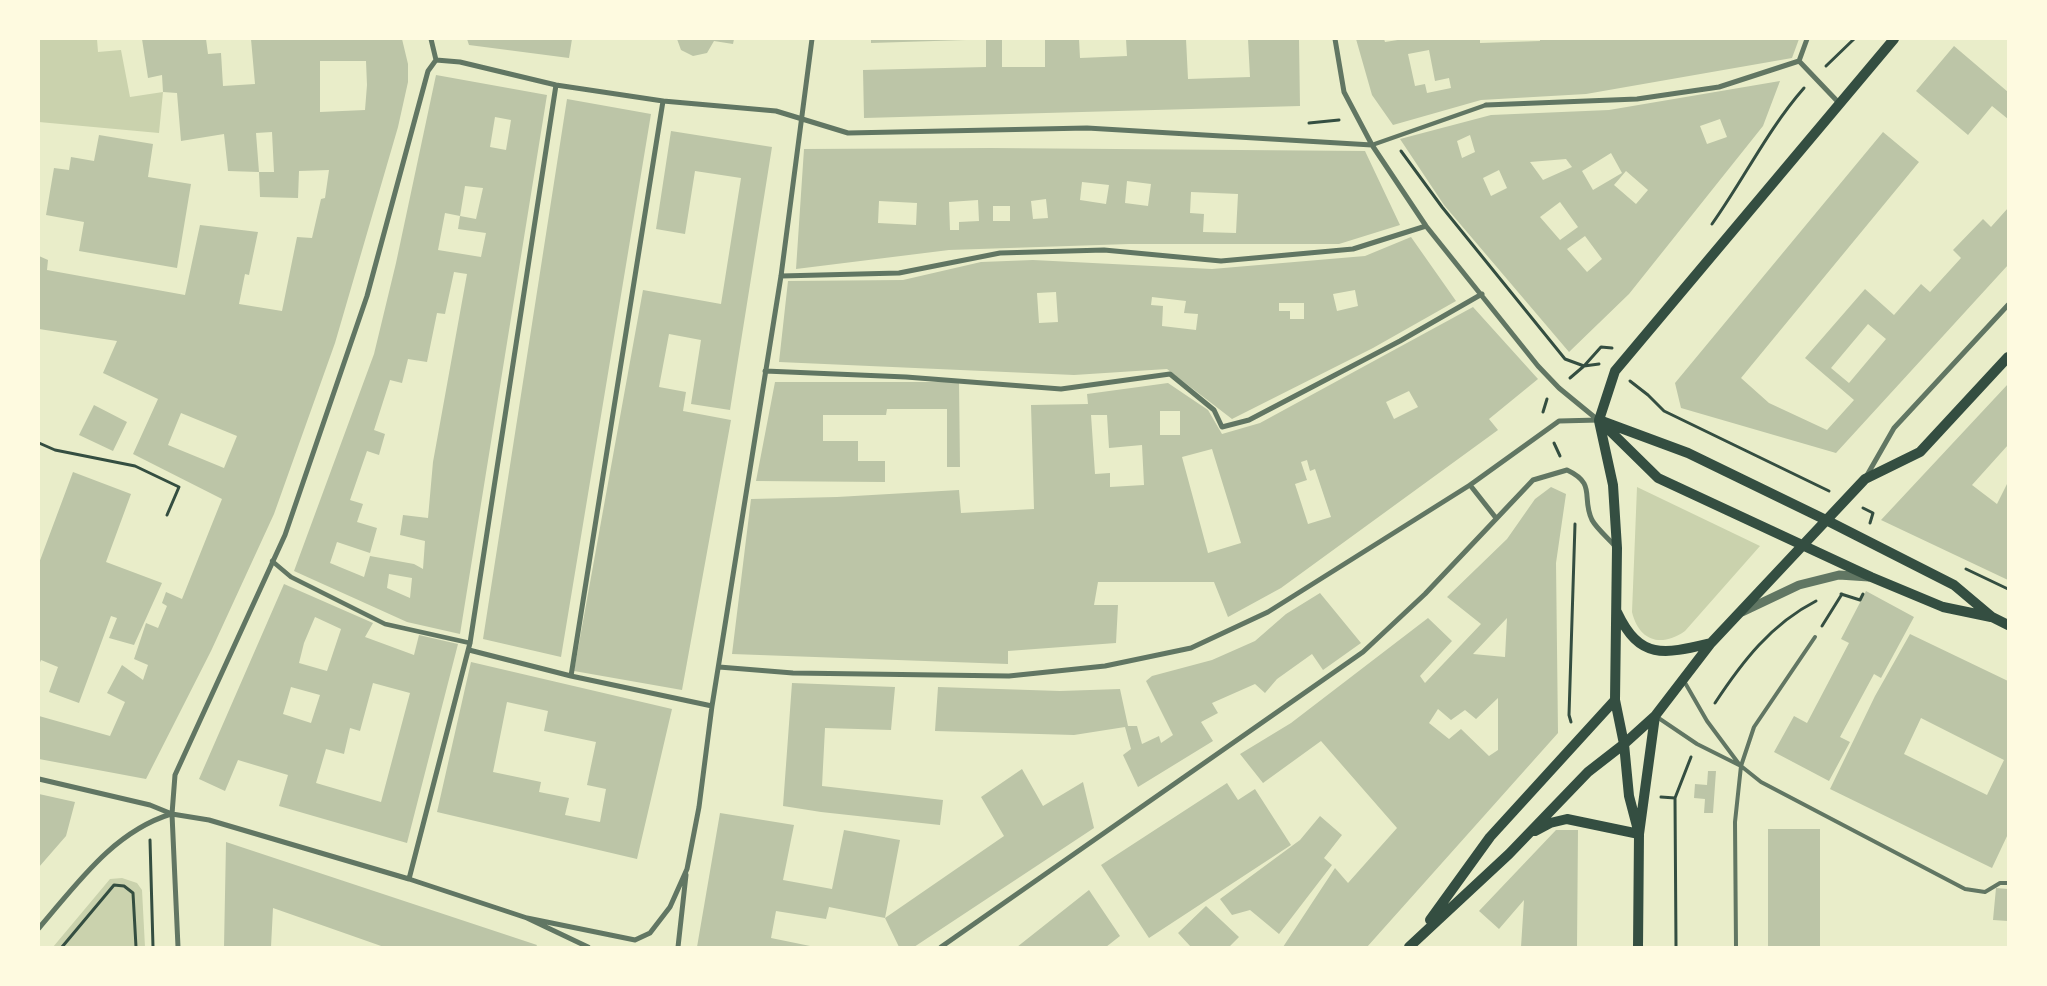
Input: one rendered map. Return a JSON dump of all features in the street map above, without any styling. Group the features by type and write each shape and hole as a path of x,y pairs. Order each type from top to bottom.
{"main road":[{"path":"1639,834 1629,796 1624,744 1615,700 1617,548 1613,484 1599,420 1615,371 1894,39"},
{"path":"1409,947 1527,836 1588,772 1624,744 1655,716 1712,643 1828,521 1865,479 1920,452 2008,357"},
{"path":"1599,420 1688,453 1828,521 1954,585 1992,617 2008,625"},
{"path":"1599,420 1658,478 1803,547 1943,607 1992,617"},
{"path":"1615,608 1626,631 1639,643 1652,650 1680,650 1712,643"},
{"path":"1418,937 1490,838 1615,700"},
{"path":"1638,947 1639,834 1655,716"},
{"path":"1527,836 1550,823 1567,819 1639,834"}],"street":[{"path":"178,947 172,814 175,776 285,535 367,296 428,71 436,60 431,39"},
{"path":"678,947 687,869 699,807 712,706 781,276 800,118 812,39"},
{"path":"1334,39 1344,92 1372,144 1426,226 1559,388 1599,420"},
{"path":"1799,61 1807,39"},
{"path":"436,60 460,62 556,85 663,101 776,111 848,133 1087,128 1372,144 1486,105 1637,99 1719,87 1799,61"},
{"path":"1799,61 1840,104"},
{"path":"409,879 469,650 556,85"},
{"path":"571,676 663,101"},
{"path":"781,276 899,273 1000,253 1104,250 1221,261 1353,249 1426,226"},
{"path":"765,371 906,377 1061,389 1170,374 1214,410 1222,427 1249,420 1400,341 1482,294"},
{"path":"1865,479 1894,428 2008,305"},
{"path":"718,667 793,673 1009,676 1105,666 1191,648 1268,612 1470,485 1559,421 1599,420"},
{"path":"941,947 1118,821 1362,652 1425,594 1533,480 1567,470 1581,476 1587,489 1592,520 1617,548"},
{"path":"1470,485 1496,518"},
{"path":"272,561 291,577 385,624 470,643"},
{"path":"1740,613 1799,585 1838,575 1871,577"},
{"path":"469,650 571,676 712,706"},
{"path":"39,779 150,805 172,814 209,820 409,879 527,918 635,940 650,933 670,908 687,869"},
{"path":"39,928 105,852 150,821 172,814"},
{"path":"527,918 588,947"}],"lane":[{"path":"1736,947 1735,822 1740,766 1754,727 1815,636"},
{"path":"1683,680 1707,721 1740,766"},
{"path":"1655,716 1696,744 1740,766 1761,782 1965,889 1985,892 2000,883 2008,883"}],"path":[{"path":"1707,230 1750,168 1783,112 1814,77 1854,39"},
{"path":"1302,123 1338,119 1345,124"},
{"path":"1372,144 1398,148 1442,207 1565,359 1584,366 1601,347 1616,348"},
{"path":"1648,395 1664,412 1830,491"},
{"path":"39,443 55,450 135,466 179,487 167,515"},
{"path":"1573,729 1569,715 1575,518"},
{"path":"1833,596 1842,594 1860,600"},
{"path":"1815,636 1842,594"},
{"path":"1715,703 1739,667 1766,636 1800,609 1824,597"},
{"path":"1676,947 1675,798 1690,758"},
{"path":"150,821 153,947"},
{"path":"62,947 114,885 124,886 133,893 136,947"}],"green space":[{"path":"39,39 97,39 98,52 121,50 130,97 163,92 159,133 39,122"},
{"path":"1637,487 1760,546 1685,631 1668,639 1652,639 1646,635 1635,622 1632,612"},
{"path":"122,878 137,883 142,890 145,947 53,947 110,879"}],"building":[{"path":"142,39 206,39 208,54 221,53 223,86 255,84 251,39 402,39 408,64 408,82 398,127 335,343 274,514 211,651 146,779 39,759 39,716 110,736 125,702 107,693 122,665 143,680 148,665 134,659 146,623 158,628 167,606 162,603 166,592 182,599 222,499 133,454 158,399 103,373 117,341 39,329 39,256 48,260 47,270 185,295 200,225 258,232 249,275 245,274 239,304 282,311 297,237 312,238 321,199 325,198 329,170 299,171 298,198 260,197 259,172 228,171 224,134 181,141 177,93 163,92 162,75 148,78","holes":["320,61 366,61 365,110 320,112","272,132 274,172 259,172 256,133","181,413 237,436 224,468 168,445"]},
{"path":"467,39 572,39 569,58 469,45"},
{"path":"677,39 734,39 733,44 714,41 707,53 693,56 681,50"},
{"path":"871,39 966,39 966,40 871,43"},
{"path":"986,39 1002,39 1002,67 1045,67 1045,39 1079,39 1080,58 1127,56 1126,39 1186,39 1188,79 1250,77 1248,39 1299,39 1300,106 864,118 863,70 986,67"},
{"path":"1356,39 1384,39 1385,42 1404,39 1480,39 1480,43 1540,41 1540,39 1799,39 1792,58 1586,94 1481,100 1393,125 1372,95","holes":["1429,50 1435,81 1449,78 1451,88 1427,93 1425,84 1415,86 1408,54"]},
{"path":"1954,46 2008,92 2008,119 1992,106 1968,135 1916,91"},
{"path":"436,75 547,95 460,634 407,622 294,571 374,354 396,263","holes":["495,117 511,120 506,150 490,147","465,186 483,188 476,219 460,216","445,213 460,216 458,229 486,233 481,257 438,250","454,272 467,274 433,462 428,518 403,515 400,535 425,541 423,569 414,564 370,556 364,577 330,563 337,542 370,553 377,528 357,522 363,504 350,500 367,451 379,455 385,434 374,430 390,380 402,383 408,359 427,362 437,313 445,314","389,574 412,578 410,598 387,588"]},
{"path":"1780,81 1763,126 1629,294 1569,352 1444,205 1400,139 1491,115 1609,110","holes":["1720,119 1727,137 1707,144 1700,126","1470,135 1475,152 1462,158 1457,141","1611,153 1622,173 1593,190 1582,171","1566,159 1572,167 1543,180 1530,162","1499,170 1507,188 1491,196 1483,178","1626,171 1648,190 1636,204 1614,185","1560,202 1578,227 1560,240 1540,217","1585,236 1602,259 1587,272 1567,249"]},
{"path":"567,99 651,114 561,657 483,639"},
{"path":"671,131 772,147 730,410 691,404 701,340 669,334 659,387 686,392 683,411 731,420 682,690 574,671 643,290 721,304 741,178 695,171 685,234 656,229"},
{"path":"1883,132 1919,162 1741,378 1769,403 1827,430 1854,400 1805,358 1865,289 1894,315 1921,284 1930,292 1961,258 1953,250 1983,219 1991,227 2008,208 2008,265 1836,453 1681,408 1675,383","holes":["1868,324 1886,339 1849,383 1831,368"]},
{"path":"99,135 153,144 148,177 191,184 177,268 79,251 84,222 46,215 54,168 69,170 71,157 94,161"},
{"path":"991,148 1365,151 1400,225 1339,244 1129,244 949,250 796,269 804,149","holes":["1127,181 1151,184 1148,206 1125,203","1082,182 1109,185 1106,204 1080,200","1191,192 1238,194 1236,233 1203,232 1204,214 1190,213","1046,199 1048,218 1033,219 1031,201","978,200 979,221 959,222 959,230 950,230 949,202","879,201 917,203 916,225 878,223","993,206 1010,206 1010,221 993,221"]},
{"path":"1411,237 1456,301 1373,348 1232,419 1167,369 1074,375 779,362 788,281 903,280 981,262 1033,260 1212,269 1365,256","holes":["1355,290 1358,306 1337,311 1333,294","1056,292 1058,322 1039,323 1037,293","1152,297 1186,301 1184,313 1198,314 1196,330 1162,326 1163,306 1151,305","1279,303 1304,303 1304,319 1290,319 1290,311 1279,311"]},
{"path":"1473,307 1538,379 1489,419 1498,430 1281,588 1228,617 1214,582 1098,582 1094,605 1118,605 1116,643 1008,651 1008,664 732,654 751,499 837,497 959,490 961,513 1034,509 1031,405 1088,404 1087,394 1168,383 1208,410 1222,434 1260,423","holes":["1409,391 1418,407 1394,419 1386,402","1160,411 1180,411 1180,435 1160,435","1091,415 1107,415 1109,448 1142,445 1144,485 1110,487 1110,473 1095,474","1212,449 1241,543 1208,553 1182,457","1307,460 1310,471 1315,469 1331,517 1308,524 1295,484 1307,480 1301,462"]},
{"path":"775,382 959,382 960,467 947,467 947,409 887,409 886,415 823,415 823,441 858,441 858,461 885,461 885,482 756,481"},
{"path":"2008,384 2008,445 1972,485 1997,504 2008,482 2008,580 1881,520"},
{"path":"94,405 127,422 113,451 79,435"},
{"path":"73,472 131,494 106,562 162,583 134,645 109,638 117,618 111,616 79,703 49,692 58,667 41,660 39,665 39,563"},
{"path":"1551,487 1566,494 1556,563 1558,733 1367,947 1283,947 1335,868 1348,883 1397,828 1321,741 1263,783 1240,754 1291,723 1428,618 1452,641 1420,676 1425,683 1481,624 1447,597 1507,539 1535,499","holes":["1507,618 1505,657 1473,654","1498,698 1498,750 1489,756 1461,729 1449,739 1429,723 1438,709 1451,720 1465,710 1476,719"]},
{"path":"284,584 373,623 365,637 414,655 419,635 458,644 407,843 279,806 288,775 238,760 225,791 199,779","holes":["315,617 341,629 327,671 299,663 304,643","373,683 410,693 381,802 316,783 326,749 344,754 350,728 360,731","291,687 320,695 311,723 283,714"]},
{"path":"1866,591 1914,617 1881,678 1874,674 1840,737 1850,742 1829,781 1774,752 1794,716 1807,723 1849,643 1841,639"},
{"path":"1320,593 1361,643 1323,670 1312,654 1277,679 1265,693 1255,684 1212,703 1218,713 1201,722 1213,741 1138,787 1123,755 1131,749 1125,727 1074,735 935,731 938,687 1060,691 1120,689 1128,726 1137,726 1142,744 1159,736 1161,743 1173,735 1146,681 1152,676 1212,660 1255,641 1286,614"},
{"path":"1910,634 2008,681 2008,834 1992,868 1830,789 1875,696","holes":["1921,718 2004,760 1987,795 1904,754"]},
{"path":"471,662 672,709 637,859 437,812","holes":["507,702 548,711 544,731 596,742 587,785 606,789 600,822 565,815 569,798 539,792 541,782 493,772"]},
{"path":"792,683 895,687 891,730 825,728 822,786 943,800 940,825 783,806"},
{"path":"1022,769 1043,806 1083,782 1094,828 914,947 899,947 885,918 1004,836 981,797"},
{"path":"1708,771 1716,771 1713,813 1704,813 1705,799 1694,798 1695,784 1707,785"},
{"path":"1227,783 1238,800 1255,789 1291,845 1149,938 1101,865"},
{"path":"39,794 75,802 66,836 39,867"},
{"path":"720,813 794,825 783,880 832,889 844,830 900,840 885,918 829,907 826,919 776,911 771,938 815,947 697,947"},
{"path":"1320,816 1342,835 1324,858 1332,865 1279,934 1250,910 1232,915 1220,899 1300,840"},
{"path":"1768,829 1820,829 1820,947 1768,947"},
{"path":"1556,830 1578,830 1577,947 1521,947 1524,900 1499,929 1479,911"},
{"path":"226,842 537,945 536,947 384,947 273,908 271,947 224,947"},
{"path":"1996,888 2008,889 2008,921 1993,920"},
{"path":"1089,890 1120,936 1106,947 1017,947"},
{"path":"1206,906 1239,937 1229,947 1191,947 1178,933"}]}
